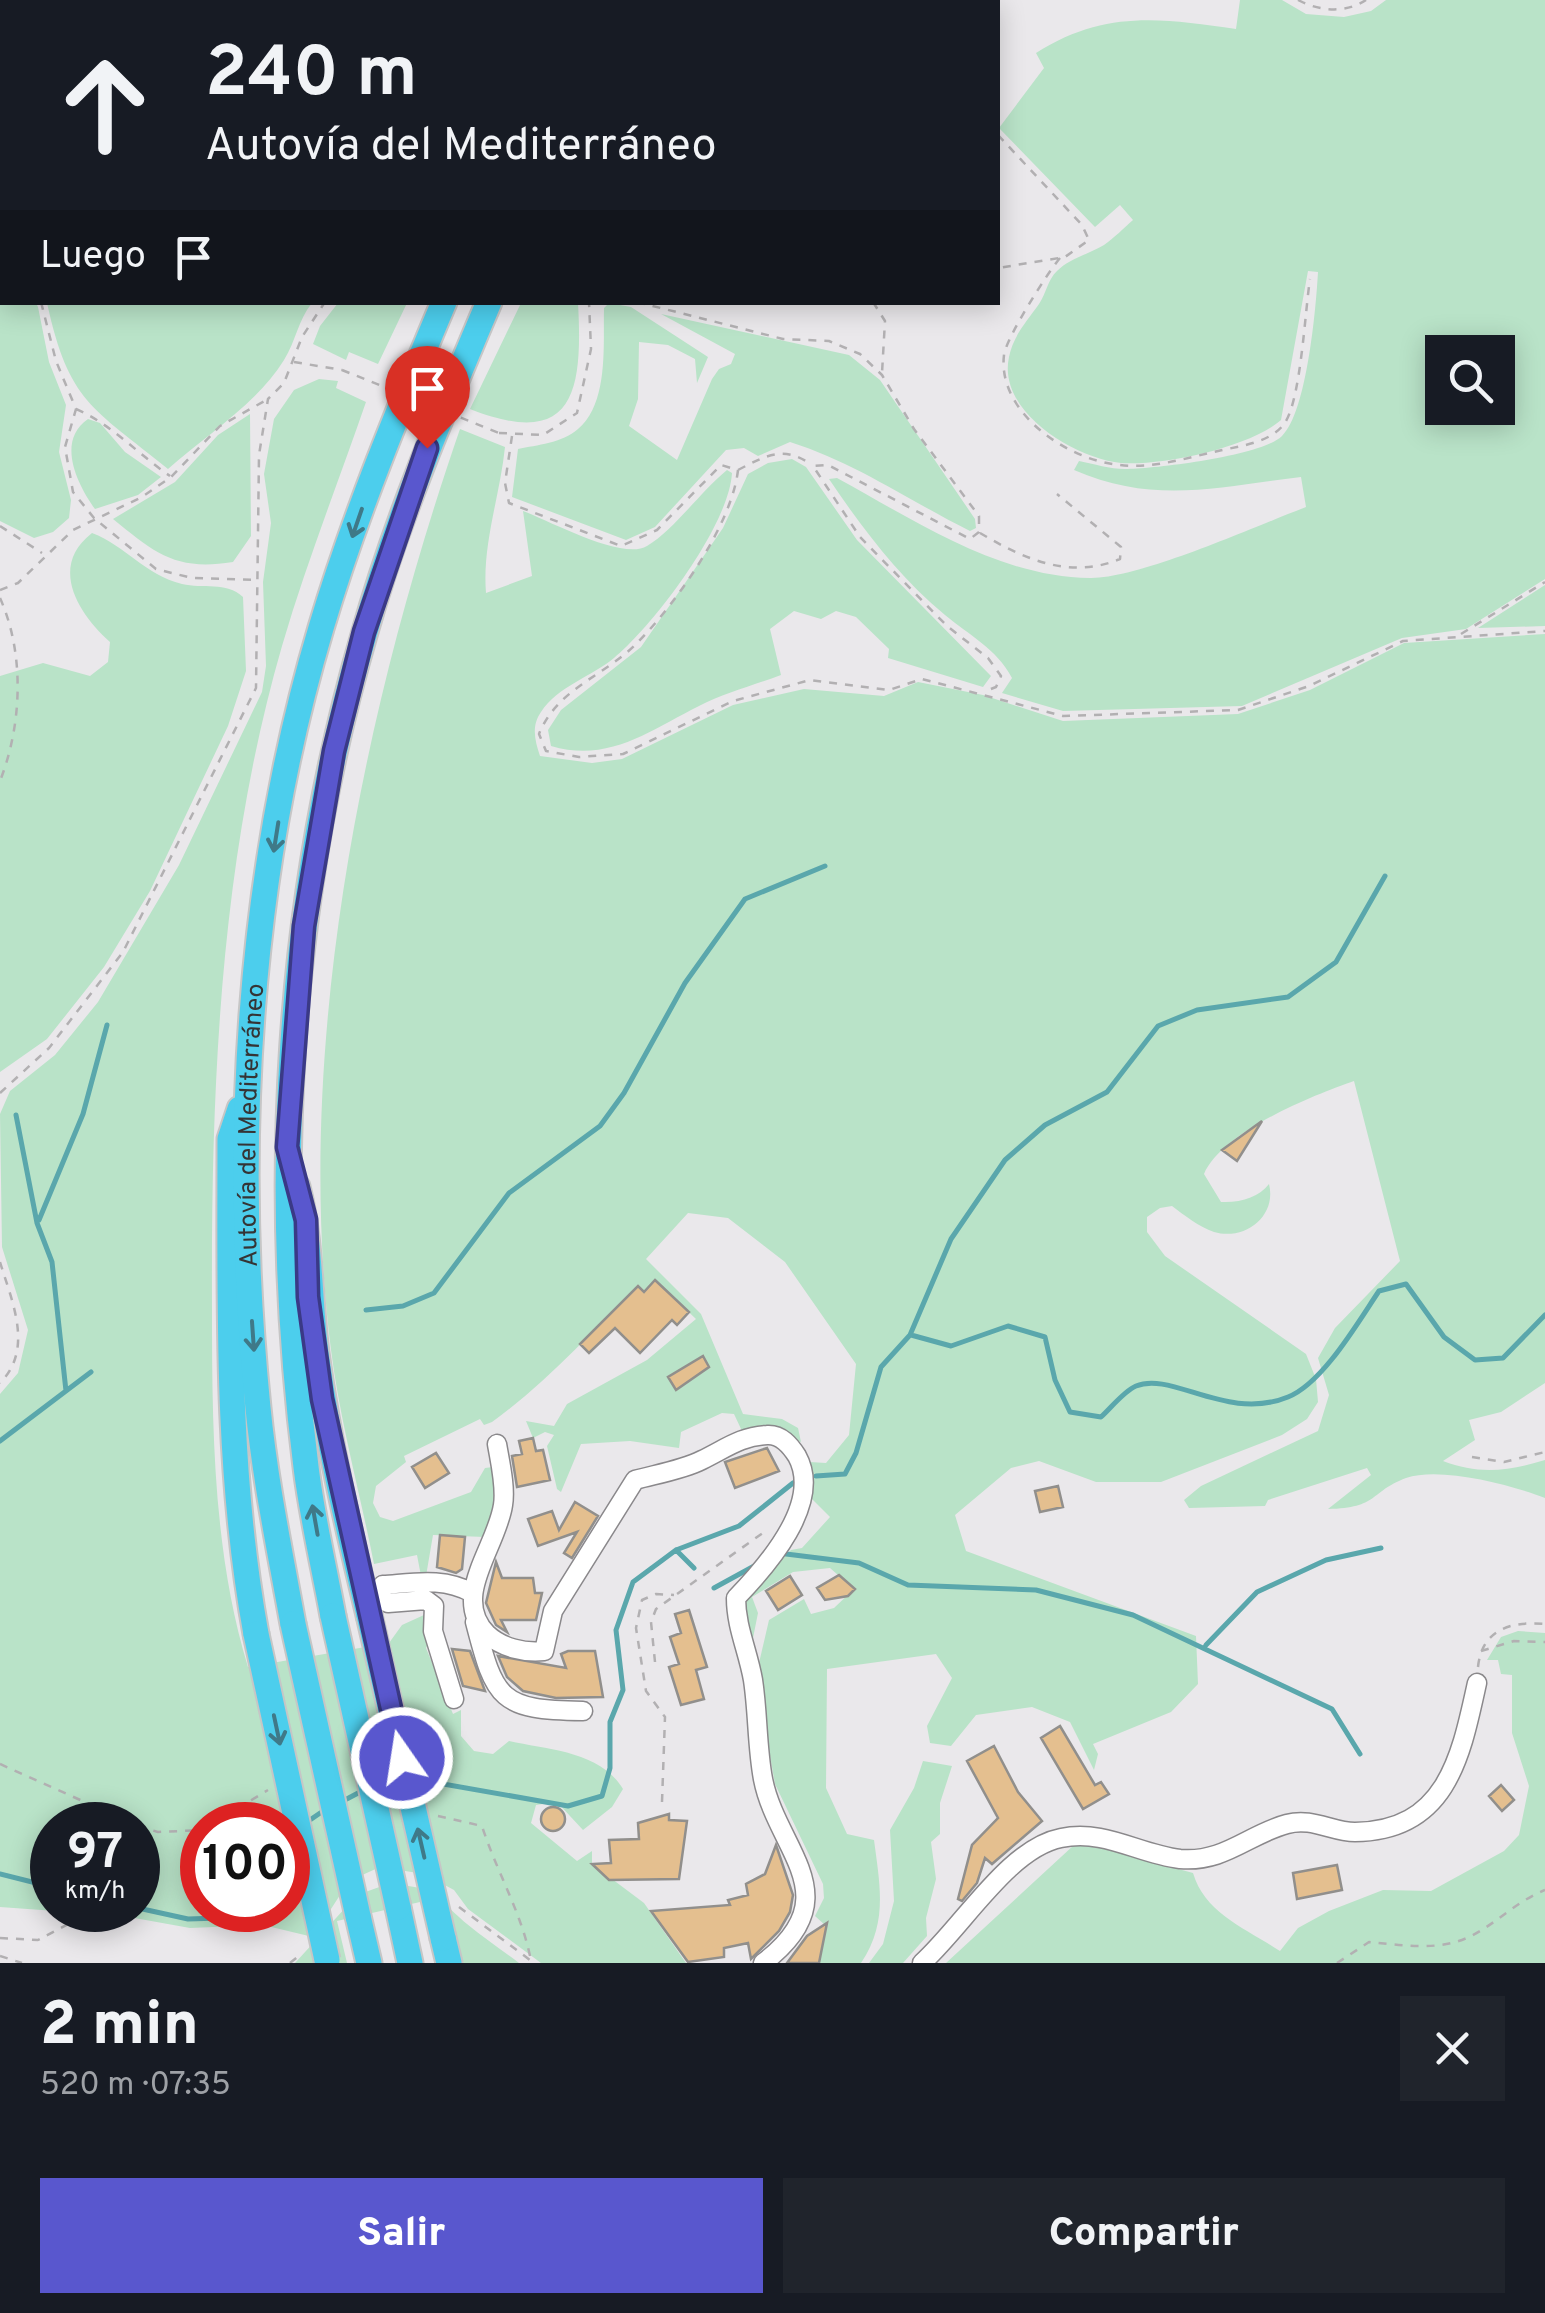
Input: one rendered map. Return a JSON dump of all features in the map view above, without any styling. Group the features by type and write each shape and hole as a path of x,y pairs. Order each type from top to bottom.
{"highway":[{"name":"Autovía del Mediterráneo","path":"369,1963 293,1624 258,1408 248,1275 250,1080 269,878 316,647 388,434 443,305"},
{"name":"Autovía del Mediterráneo","path":"410,1963 333,1616 306,1471 295,1370 287,1147 304,926 334,751 364,632 427,448 489,305"},
{"path":"250,1080 230,1139 230,1362 239,1533 256,1634 327,1961"},
{"path":"287,1147 306,1220 308,1297 322,1399 446,1950"}],"street":[{"path":"475,1622 492,1639 508,1646 524,1652 544,1651 553,1611 635,1480 700,1462 741,1438 773,1434 790,1445 803,1467 802,1489 783,1546 736,1598 736,1618 752,1679 763,1783 804,1870 804,1906 780,1950 762,1963"},
{"path":"497,1444 504,1504 472,1593 475,1622 493,1681 504,1698 536,1710 583,1711"},
{"path":"454,1699 434,1631 434,1606 426,1600 388,1603 380,1598 383,1585 423,1582 455,1583 472,1593"},
{"path":"922,1963 955,1933 1023,1852 1060,1838 1100,1835 1176,1858 1197,1859 1234,1851 1287,1824 1315,1822 1353,1832 1410,1819 1440,1796 1465,1739 1477,1683"}],"path":[{"path":"1298,0 1316,9 1354,8 1366,0"},
{"path":"1000,137 1082,225 1089,240 1060,258 1000,268"},
{"path":"1060,258 1007,336 1006,377 1021,409 1055,442 1088,458 1120,466 1158,464 1229,449 1267,438 1285,422 1310,279"},
{"path":"42,305 56,362 76,409 65,446 73,492 94,518 156,569 192,578 258,580"},
{"path":"0,590 18,584 44,554 94,518 142,497 172,477 220,426 268,398 284,383 302,337 322,305"},
{"path":"294,362 342,370 499,433 543,436 577,413 591,349 589,305"},
{"path":"649,305 783,339 829,341 860,354 882,375 914,429 979,516 979,532"},
{"path":"876,305 885,321 882,375"},
{"path":"0,1093 49,1048 124,952 256,688 260,455 268,398"},
{"path":"76,409 102,420 128,447 172,477"},
{"path":"512,436 505,484 509,503 621,546 656,530 721,464 738,470 770,454 794,452 814,466 860,537 947,626 988,658 1001,676 996,687 984,692"},
{"path":"814,466 828,465 970,538 979,532"},
{"path":"738,470 736,495 721,525 638,643 559,699 546,717 539,734 546,751 578,756 623,754 733,701 810,680 889,690 922,678 1063,716 1238,710 1309,686 1402,641 1545,631"},
{"path":"979,532 1039,564 1070,568 1106,566 1120,559 1121,547 1057,494"},
{"path":"0,526 44,554"},
{"path":"1460,635 1545,582"},
{"path":"0,598 16,658 17,701 13,749 0,782"},
{"path":"0,1262 19,1326 16,1358 0,1383"},
{"path":"1472,1457 1504,1462 1545,1452"},
{"path":"655,1662 650,1622 656,1609 794,1514"},
{"path":"662,1802 665,1717 646,1691 636,1628 642,1600 656,1594 674,1595"},
{"path":"1477,1683 1480,1652 1489,1636 1506,1626 1545,1624"},
{"path":"1480,1652 1514,1641 1545,1642"},
{"path":"0,1764 85,1802"},
{"path":"1337,1963 1369,1942 1422,1948 1470,1936 1517,1901 1545,1890"},
{"path":"452,1895 458,1907 534,1963"},
{"path":"0,1938 38,1940 53,1932"},
{"path":"0,1956 22,1963"}],"green space":[{"path":"1240,0 1282,0 1306,14 1344,17 1371,11 1386,0 1545,0 1545,579 1466,629 1402,638 1242,706 1063,711 1002,693 1012,678 998,658 912,585 868,534 829,479 837,478 990,557 1056,575 1090,578 1167,561 1306,507 1301,477 1214,488 1159,490 1103,481 1074,470 1079,461 1125,469 1207,460 1253,450 1282,436 1291,424 1304,383 1318,272 1308,271 1281,420 1249,439 1205,453 1159,461 1121,463 1102,459 1043,429 1015,396 1008,377 1014,342 1054,274 1104,245 1133,220 1120,205 1095,227 1000,127 1044,68 1036,53 1085,30 1157,20 1236,29"},
{"path":"0,305 37,305 49,362 66,405 59,452 71,500 69,518 53,532 34,538 0,521"},
{"path":"48,305 311,305 288,353 260,391 168,469 87,400 64,362"},
{"path":"336,305 406,305 378,364 349,352 346,360 313,344 320,326"},
{"path":"520,305 578,305 578,363 565,405 551,417 531,422 505,420 470,409"},
{"path":"631,307 708,357 697,383 695,359 668,345 639,342 638,399 629,426 677,460 712,379 719,369 731,364 735,354 661,314 849,355 880,380 975,519 976,528 970,531 860,471 790,442 758,456 744,448 726,450 655,527 626,540 512,497 518,449 572,434 595,404 604,355 604,308"},
{"path":"319,379 338,381 336,388 366,402 291,615 261,727 232,891 223,974 212,1224 213,1398 221,1535 236,1624 248,1667 389,1643 402,1625 424,1615 432,1636 426,1648 453,1714 461,1710 461,1736 474,1751 493,1754 509,1741 572,1754 601,1767 623,1789 612,1807 583,1830 557,1802 536,1805 531,1823 577,1861 592,1851 592,1864 644,1903 686,1963 541,1963 468,1909 454,1890 424,1874 380,1867 349,1881 313,1937 292,1932 310,1932 310,1802 180,1802 180,1926 160,1923 160,1802 30,1802 30,1909 0,1907 0,1394 18,1373 28,1330 2,1247 0,1114 10,1091 55,1055 98,1002 179,865 262,692 266,666 263,582 271,523 264,474 274,419 294,390"},
{"path":"250,414 251,536 233,562 181,562 142,542 113,519 175,482 218,435"},
{"path":"88,419 100,423 125,452 161,477 138,495 95,509 76,475 71,451 78,428"},
{"path":"460,429 505,447 489,538 486,593 532,576 523,511 604,544 636,549 647,546 667,530 727,470 732,473 718,519 669,598 614,658 556,695 541,712 535,728 540,756 592,763 622,759 733,705 804,689 884,696 918,682 983,695 1063,721 1238,714 1310,690 1404,643 1545,634 1545,1383 1501,1412 1469,1420 1475,1440 1443,1461 1494,1470 1545,1460 1545,1498 1476,1479 1437,1474 1406,1478 1356,1506 1328,1509 1371,1475 1367,1468 1268,1500 1265,1506 1189,1508 1184,1500 1201,1486 1318,1431 1329,1395 1318,1358 1335,1328 1400,1261 1354,1081 1292,1106 1248,1130 1214,1159 1204,1174 1221,1202 1249,1198 1269,1184 1270,1196 1263,1216 1247,1229 1226,1234 1197,1224 1172,1206 1160,1208 1147,1217 1147,1232 1165,1256 1306,1354 1316,1379 1318,1402 1307,1419 1282,1435 1161,1482 1096,1482 1039,1461 1011,1468 955,1515 966,1551 1196,1636 1198,1684 1171,1712 1093,1744 1098,1754 1094,1770 1070,1722 1032,1707 976,1715 951,1746 930,1743 927,1726 952,1678 936,1654 827,1669 826,1788 847,1834 874,1840 878,1873 879,1919 861,1963 819,1963 826,1926 815,1916 824,1898 823,1884 775,1784 756,1676 769,1620 804,1599 811,1614 834,1608 854,1589 830,1568 793,1572 752,1597 758,1613 750,1653 743,1597 791,1550 802,1548 830,1517 810,1497 810,1462 826,1463 849,1435 856,1364 785,1262 728,1218 688,1213 646,1259 701,1314 743,1414 782,1419 798,1428 801,1442 765,1428 742,1431 734,1414 722,1413 681,1432 679,1448 630,1441 581,1444 561,1492 557,1489 547,1446 554,1435 545,1432 533,1438 526,1421 554,1426 567,1404 647,1360 696,1319 655,1280 644,1292 638,1286 550,1374 492,1422 484,1425 480,1419 404,1456 406,1462 376,1486 373,1503 380,1517 393,1521 471,1492 485,1468 493,1467 494,1502 485,1537 433,1535 426,1576 421,1576 417,1555 374,1564 331,1350 322,1236 321,1119 329,1001 344,883 366,766 393,650"},
{"path":"792,459 806,467 857,540 991,676 983,687 888,658 889,649 856,617 836,611 821,619 794,611 770,629 781,675 719,697 628,742 592,750 551,746 548,730 561,710 641,647 723,528 748,474 768,463"},
{"path":"92,533 169,580 222,587 243,597 246,671 228,726 150,891 104,967 47,1039 0,1072 0,676 43,663 90,676 108,662 110,642 79,604 70,575 79,546"},
{"path":"1545,585 1545,626 1478,628"},
{"path":"1518,1631 1545,1633 1545,1963 946,1963 1074,1845 1101,1848 1193,1873 1217,1910 1280,1951 1298,1928 1329,1911 1383,1890 1431,1891 1504,1851 1519,1835 1529,1786 1512,1733 1512,1675 1501,1674 1498,1660 1487,1660 1501,1637"},
{"path":"923,1761 952,1766 940,1803 940,1834 931,1842 936,1879 926,1918 927,1936 903,1963 869,1963 883,1944 894,1901 890,1830 914,1788"},
{"path":"385,1885 432,1893 519,1963 440,1963 420,1902 337,1921 347,1963 295,1963 357,1895"}],"building":[{"path":"1262,1121 1237,1161 1222,1150"},
{"path":"655,1280 689,1312 677,1325 672,1320 640,1353 615,1328 589,1353 580,1344 638,1286 644,1292"},
{"path":"703,1356 709,1367 676,1390 668,1377"},
{"path":"533,1438 536,1451 543,1450 550,1480 517,1487 512,1456 522,1454 519,1441"},
{"path":"767,1448 779,1471 735,1488 725,1462"},
{"path":"436,1453 449,1473 425,1488 412,1467"},
{"path":"1058,1486 1063,1507 1040,1512 1035,1491"},
{"path":"575,1502 598,1516 572,1558 564,1553 577,1532 538,1546 528,1519 552,1511 559,1530"},
{"path":"440,1535 465,1537 462,1569 456,1573 437,1567"},
{"path":"496,1562 502,1578 533,1578 535,1593 542,1593 536,1620 501,1620 507,1632 496,1625 486,1603"},
{"path":"839,1575 855,1589 848,1596 825,1600 817,1588"},
{"path":"790,1576 802,1595 778,1610 766,1591"},
{"path":"689,1610 707,1667 696,1670 704,1699 681,1705 669,1667 679,1664 670,1637 681,1633 675,1614"},
{"path":"452,1649 470,1651 485,1691 463,1686"},
{"path":"595,1651 603,1697 556,1698 523,1691 507,1677 498,1656 566,1668 561,1654"},
{"path":"1060,1726 1095,1785 1101,1782 1109,1794 1083,1809 1041,1738"},
{"path":"994,1746 1018,1792 1042,1821 992,1864 985,1858 977,1883 962,1901 958,1899 972,1845 998,1818 967,1761"},
{"path":"1501,1785 1514,1800 1502,1811 1489,1796"},
{"path":"553,1807 565,1819 553,1831 541,1819"},
{"path":"669,1814 669,1820 687,1821 679,1879 609,1880 592,1864 611,1863 609,1840 639,1839 638,1823"},
{"path":"776,1845 793,1895 790,1912 779,1931 751,1959 748,1943 724,1948 724,1957 688,1962 651,1911 730,1905 728,1900 748,1895 746,1884 765,1874"},
{"path":"1337,1865 1342,1890 1297,1899 1293,1873"},
{"path":"827,1923 819,1963 787,1963 807,1936"}],"waterway":[{"path":"366,1310 403,1306 434,1293 509,1193 600,1126 624,1093 685,983 745,899 825,866"},
{"path":"816,1476 845,1474 856,1453 881,1367 910,1335 951,1239 1005,1160 1045,1125 1107,1092 1158,1026 1197,1010 1288,997 1336,962 1385,876"},
{"path":"39,1220 83,1114 107,1025"},
{"path":"16,1115 37,1223 52,1262 66,1391"},
{"path":"911,1335 951,1346 1008,1326 1045,1337 1055,1380 1070,1412 1101,1417 1131,1388 1150,1383 1244,1404 1288,1397 1327,1365 1379,1291 1406,1284 1444,1337 1475,1360 1503,1358 1545,1315"},
{"path":"0,1441 91,1372"},
{"path":"415,1779 568,1806 602,1796 610,1768 610,1722 623,1690 616,1630 633,1582 676,1550 739,1526 793,1483"},
{"path":"1206,1645 1257,1592 1326,1560 1381,1548"},
{"path":"676,1550 694,1568"},
{"path":"778,1553 859,1563 908,1585 1036,1590 1133,1615 1332,1709 1360,1754"},
{"path":"714,1588 756,1565"},
{"path":"377,1785 399,1776"},
{"path":"341,1802 362,1791"},
{"path":"310,1820 326,1809"},
{"path":"0,1874 30,1882"},
{"path":"160,1913 180,1917"}],"route":[{"path":"402,1758 322,1399 308,1297 306,1220 287,1147 294,1016 304,926 334,751 364,632 427,448"}]}
